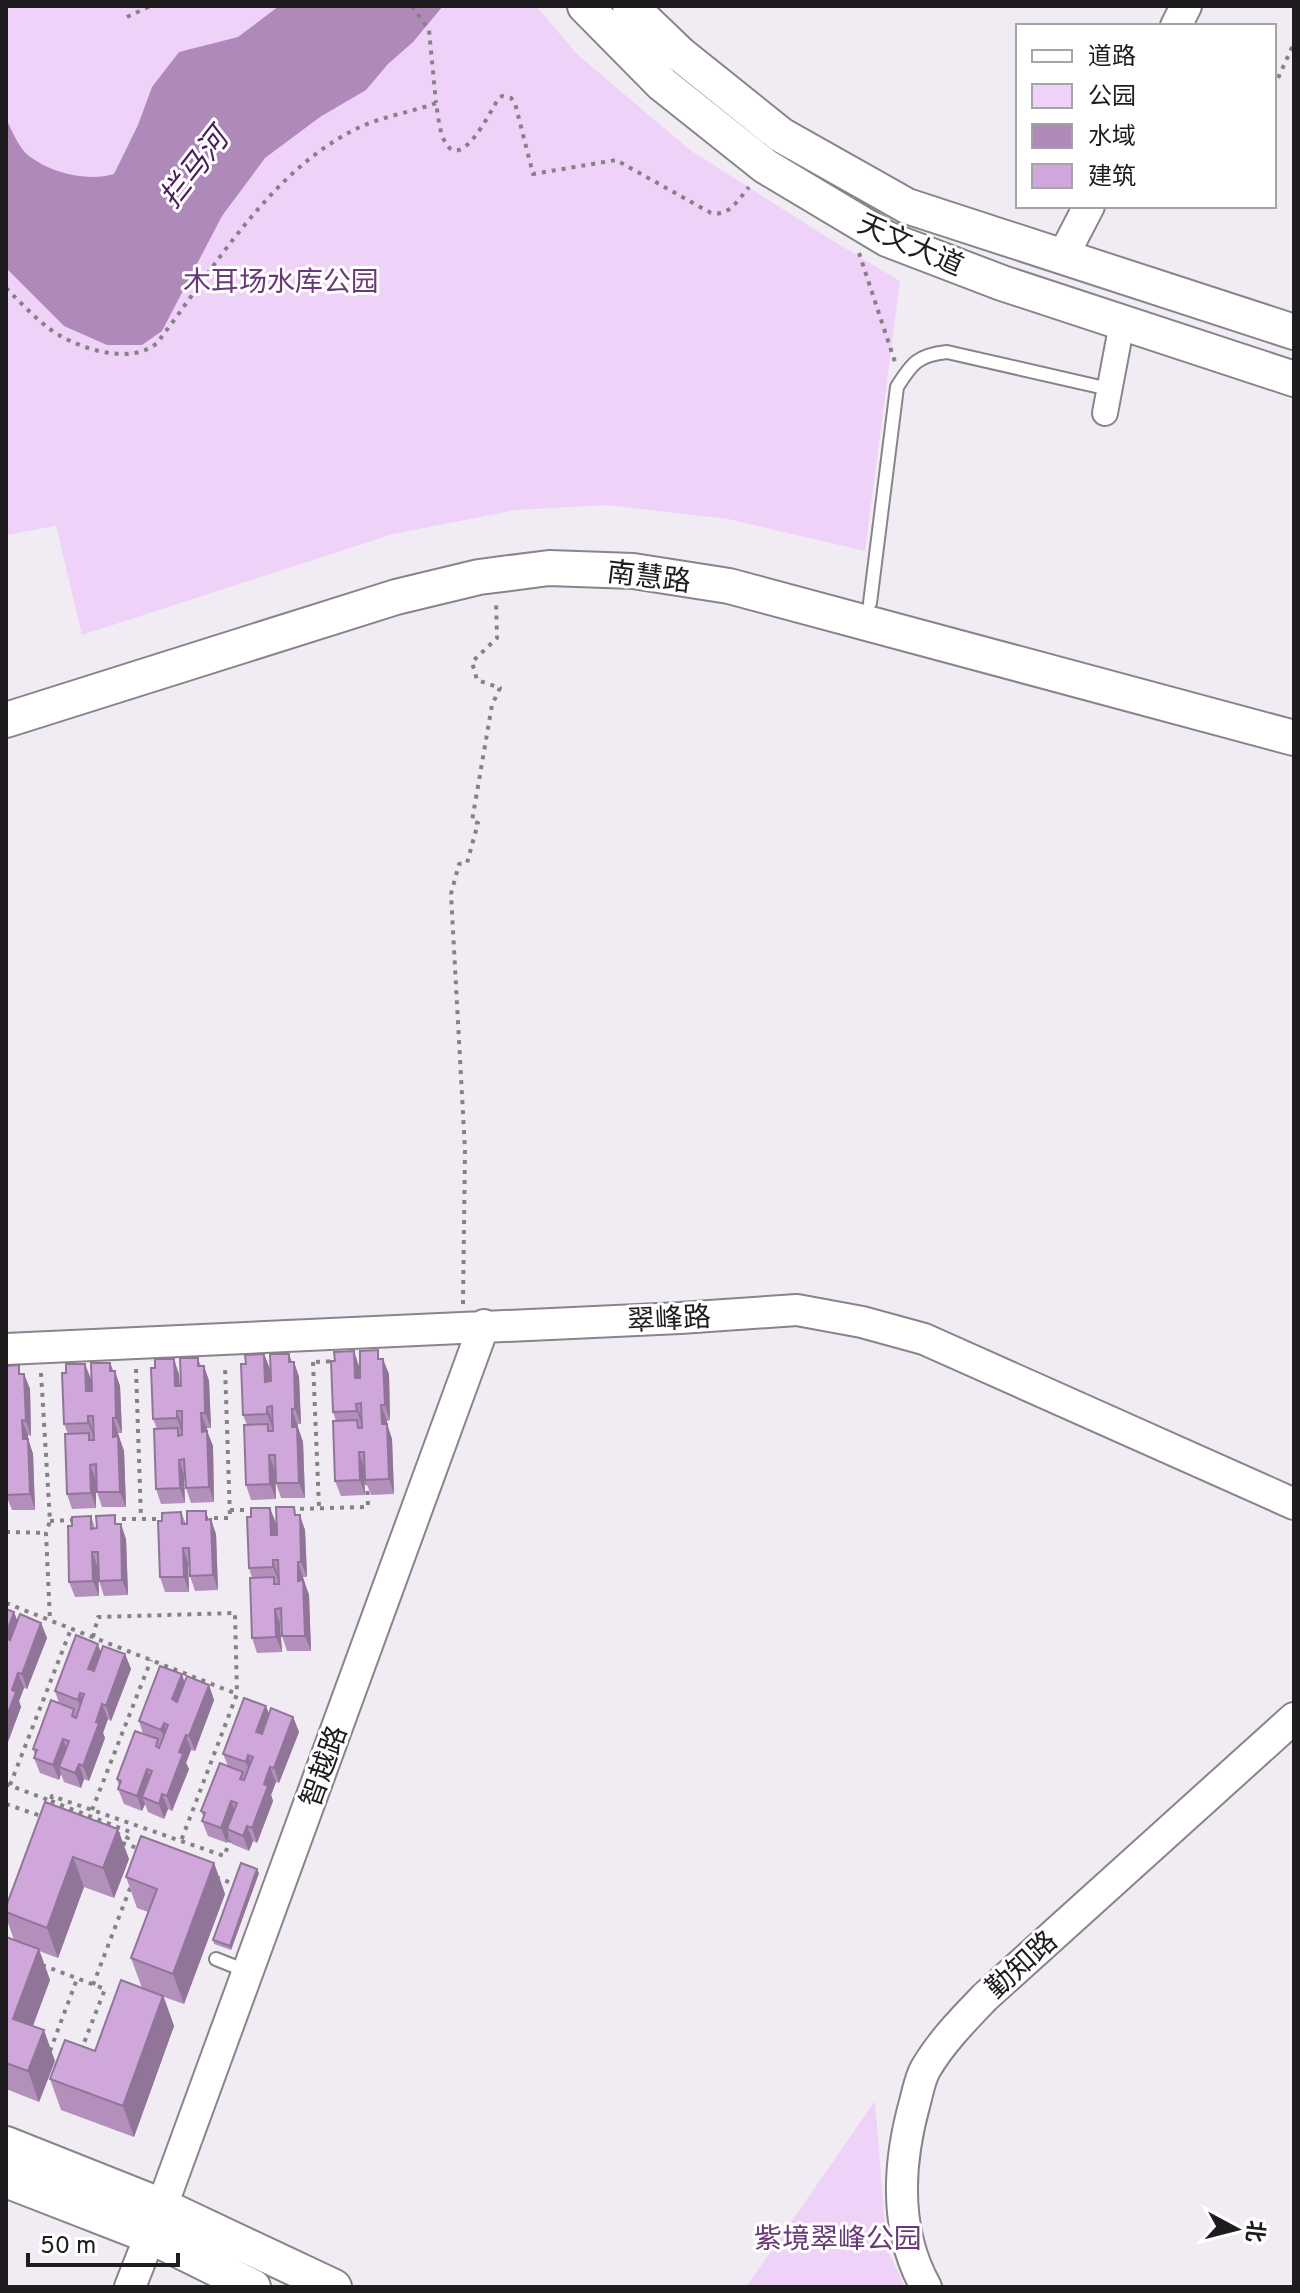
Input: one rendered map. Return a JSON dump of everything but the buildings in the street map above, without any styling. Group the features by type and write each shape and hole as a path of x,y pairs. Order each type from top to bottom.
{"main road":[{"name":"天文大道","path":"630,6 680,54 781,135 907,206 1294,332"},
{"name":"天文大道","path":"594,16 662,84 765,166 887,239 1002,283 1294,379"},
{"name":"南慧路","path":"6,698 389,577 476,555 546,548 635,550 734,567 1294,716"},
{"name":"南慧路","path":"6,720 396,597 479,577 549,568 633,571 729,586 1294,738"},
{"path":"6,2144 156,2221 253,2287"},
{"path":"6,2180 156,2221 334,2287"}],"street":[{"path":"1177,24 1186,6"},
{"path":"1062,258 1088,208"},
{"path":"1107,401 1122,323"},
{"name":"翠峰路","path":"6,1349 797,1310 862,1322 924,1339 1294,1504"},
{"name":"智越路","path":"130,2287 247,1972 474,1326"},
{"name":"勤知路","path":"926,2287 919,2275 904,2226 901,2184 905,2139 925,2070 951,2033 985,1997 1294,1718"}],"lane":[{"path":"870,603 897,387 910,366 927,354 947,352 1107,401"},
{"path":"216,1959 247,1972"}],"path":[{"path":"127,17 150,6"},
{"path":"412,6 429,30 436,103 445,143 452,149 470,145 502,96 511,98 515,103 533,174 616,160 711,213 720,215 729,211 751,185"},
{"path":"1276,83 1294,43"},
{"path":"6,288 48,328 65,338 110,353 137,354 149,350 265,200 296,170 321,150 362,126 436,103"},
{"path":"858,250 895,358 897,387"},
{"path":"474,1326 451,894 459,864 467,863 478,823 472,821 492,705 500,688 477,680 472,662 497,638 496,597"},
{"path":"313,1362 319,1508"},
{"path":"200,1518 230,1518 225,1366"},
{"path":"136,1369 141,1519"},
{"path":"41,1373 50,1521 46,1533 50,1620"},
{"path":"289,1509 368,1507 367,1480"},
{"path":"229,1510 259,1510"},
{"path":"111,1519 171,1518"},
{"path":"50,1521 80,1520"},
{"path":"6,1532 46,1533"},
{"path":"6,1603 237,1694"},
{"path":"93,1637 98,1617 235,1613 237,1694 181,1841"},
{"path":"63,1812 128,1838 130,1832 8,1784 71,1629"},
{"path":"92,1810 151,1660"},
{"path":"51,1801 52,1796 224,1856 234,1830"},
{"path":"7,1806 47,1818"},
{"path":"116,1841 144,1851"},
{"path":"210,1875 236,1885"},
{"path":"93,1985 133,1881"},
{"path":"34,1962 105,1989 81,2053"},
{"path":"48,2055 77,1979"}],"green space":[{"name":"木耳场水库公园","path":"6,6 536,6 577,54 690,150 900,281 865,551 728,519 607,505 516,510 393,534 82,635 56,526 6,535"},
{"name":"紫境翠峰公园","path":"875,2101 887,2248 905,2287 746,2287"}],"water":[{"name":"拦马河","path":"279,6 443,6 366,90 320,117 265,158 222,216 162,331 142,345 107,345 64,326 6,268 6,119 25,153 38,162 81,176 114,174 152,87 179,52 238,37"}]}
